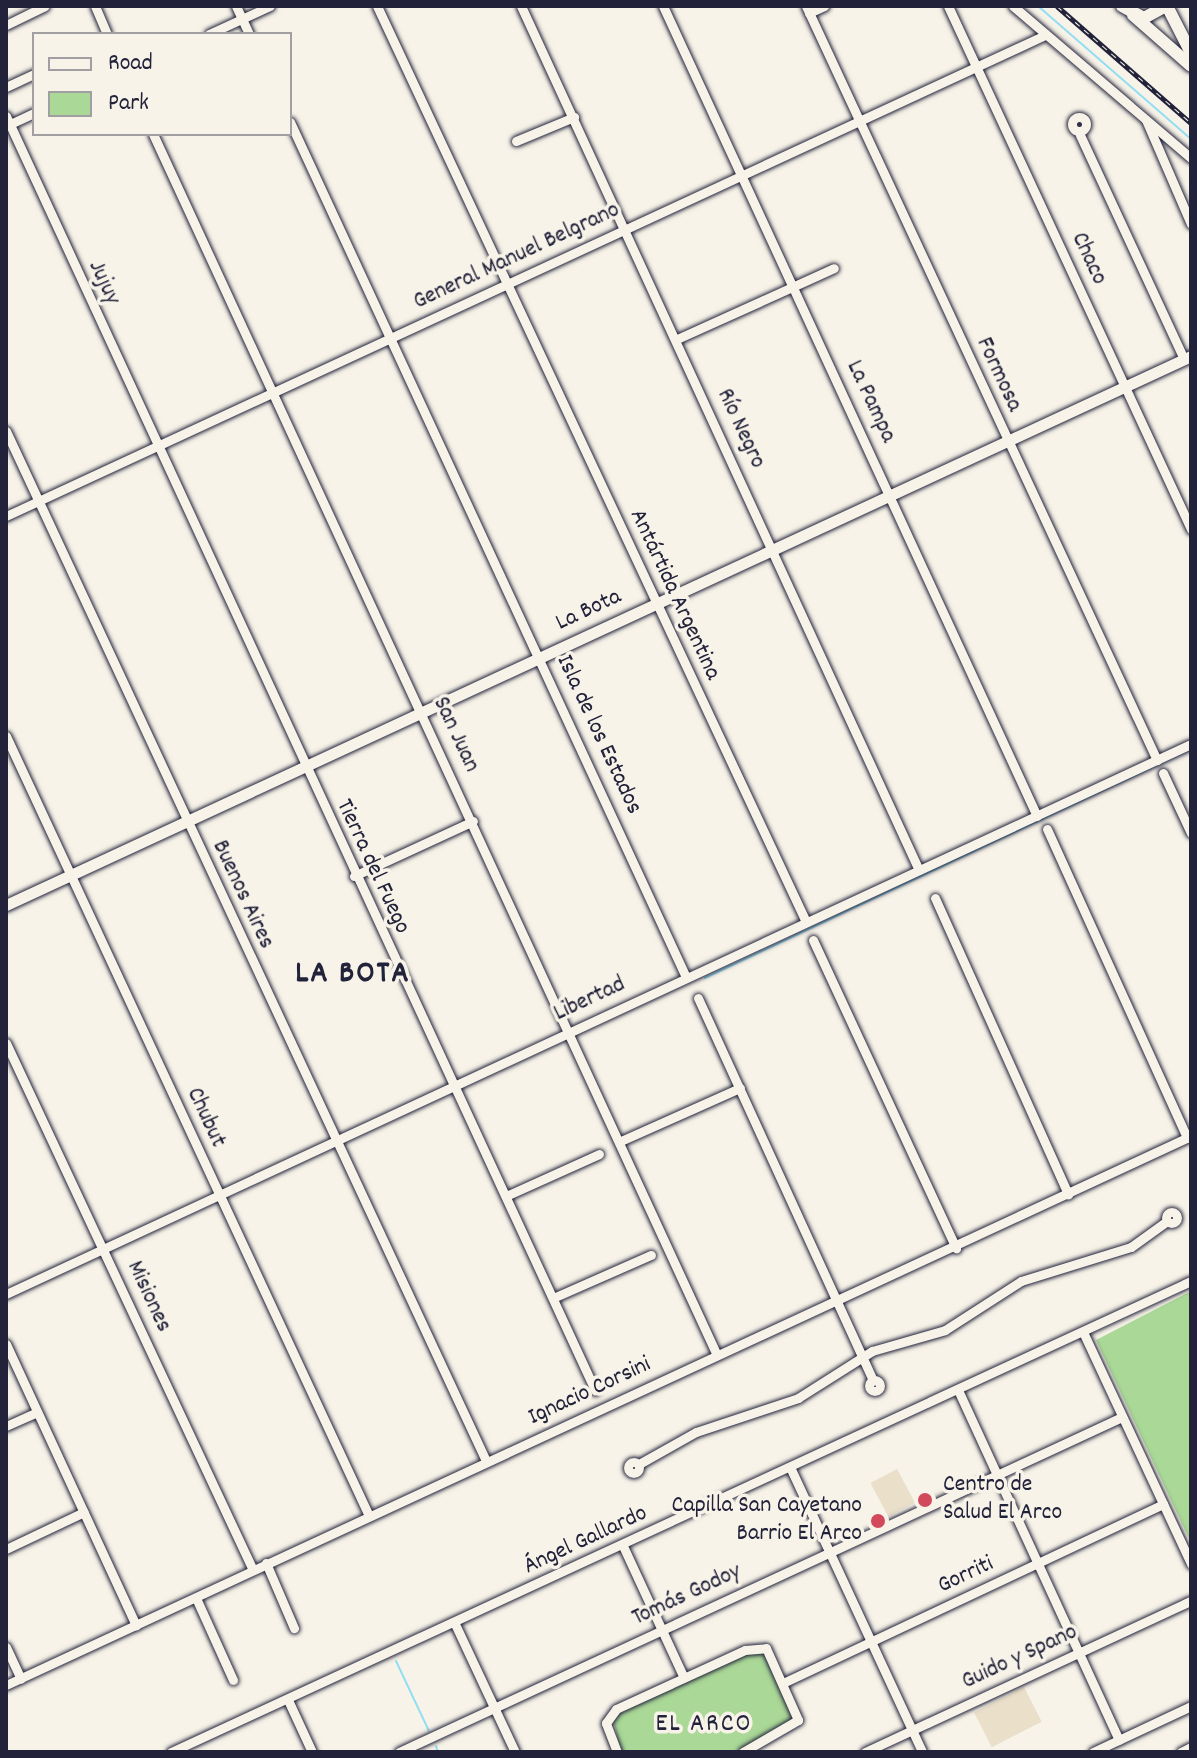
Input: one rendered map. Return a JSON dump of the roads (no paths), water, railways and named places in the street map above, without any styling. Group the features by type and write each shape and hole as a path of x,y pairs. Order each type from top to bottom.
{"main road":[{"path":"1122,6 1191,66"},
{"path":"1133,15 1151,18 1167,6 1191,53"}],"street":[{"path":"6,25 45,6"},
{"path":"95,6 106,32"},
{"path":"236,6 248,32"},
{"path":"213,32 270,6"},
{"name":"Antártida Argentina","path":"377,6 806,922"},
{"name":"Río Negro","path":"521,6 919,870"},
{"name":"La Pampa","path":"663,6 892,496 1037,816"},
{"path":"808,10 824,6"},
{"name":"Chaco","path":"948,6 1191,529"},
{"path":"1013,6 1191,158"},
{"name":"Formosa","path":"808,10 1157,760"},
{"name":"General Manuel Belgrano","path":"6,516 1045,35"},
{"path":"6,87 32,75"},
{"path":"8,127 32,114"},
{"path":"516,141 574,117"},
{"path":"1146,120 1191,224"},
{"name":"Isla de los Estados","path":"292,126 686,977"},
{"name":"Jujuy","path":"8,127 156,446"},
{"path":"1080,135 1188,358"},
{"name":"San Juan","path":"154,136 623,1140 717,1355"},
{"path":"677,339 834,268"},
{"name":"La Bota","path":"6,905 1188,358"},
{"name":"Buenos Aires","path":"6,431 334,1143 486,1461"},
{"name":"Tierra del Fuego","path":"156,446 595,1390"},
{"name":"Chubut","path":"6,736 369,1516"},
{"name":"Libertad","path":"6,1294 1191,744"},
{"path":"1163,773 1191,833"},
{"path":"354,876 473,821"},
{"path":"1047,829 1189,1137"},
{"path":"935,898 1068,1194"},
{"path":"813,940 956,1248"},
{"path":"698,998 859,1357 873,1381"},
{"name":"Misiones","path":"6,1043 253,1570"},
{"path":"623,1140 740,1088"},
{"name":"Ignacio Corsini","path":"6,1685 486,1461 956,1248 1189,1137"},
{"path":"506,1196 599,1154"},
{"path":"639,1464 696,1432 798,1398 859,1357 945,1330 1008,1287 1131,1247 1167,1221"},
{"path":"553,1298 651,1255"},
{"name":"Ángel Gallardo","path":"171,1752 455,1624 1191,1281"},
{"path":"1083,1332 1191,1564"},
{"path":"6,1344 136,1625"},
{"path":"958,1390 1119,1740"},
{"path":"6,1426 37,1412"},
{"name":"Tomás Godoy","path":"399,1752 1122,1417"},
{"path":"790,1467 922,1752"},
{"name":"Gorriti","path":"785,1682 1163,1504"},
{"path":"6,1549 84,1512"},
{"path":"623,1546 684,1678"},
{"path":"266,1563 294,1628"},
{"path":"196,1598 233,1680"},
{"name":"Guido y Spano","path":"865,1752 1191,1601"},
{"path":"455,1624 515,1752"},
{"path":"6,1647 21,1679"},
{"path":"617,1752 608,1715 756,1647 773,1655 798,1709 795,1726 743,1752"},
{"path":"288,1700 312,1752"},
{"path":"1093,1752 1191,1706"},
{"path":"1181,1752 1191,1747"}],"waterway":[{"path":"1038,6 1191,139"},
{"path":"705,978 1191,749"},
{"path":"396,1661 429,1731"},
{"path":"436,1746 438,1752"}],"railway":[{"path":"1057,6 1191,123"}],"place":[{"name":"Centro de Salud El Arco","path":"925,1500"},
{"name":"Capilla San Cayetano Barrio El Arco","path":"878,1521"}],"district":[{"name":"LA BOTA","path":"353,975"},
{"name":"EL ARCO","path":"704,1725"}]}
